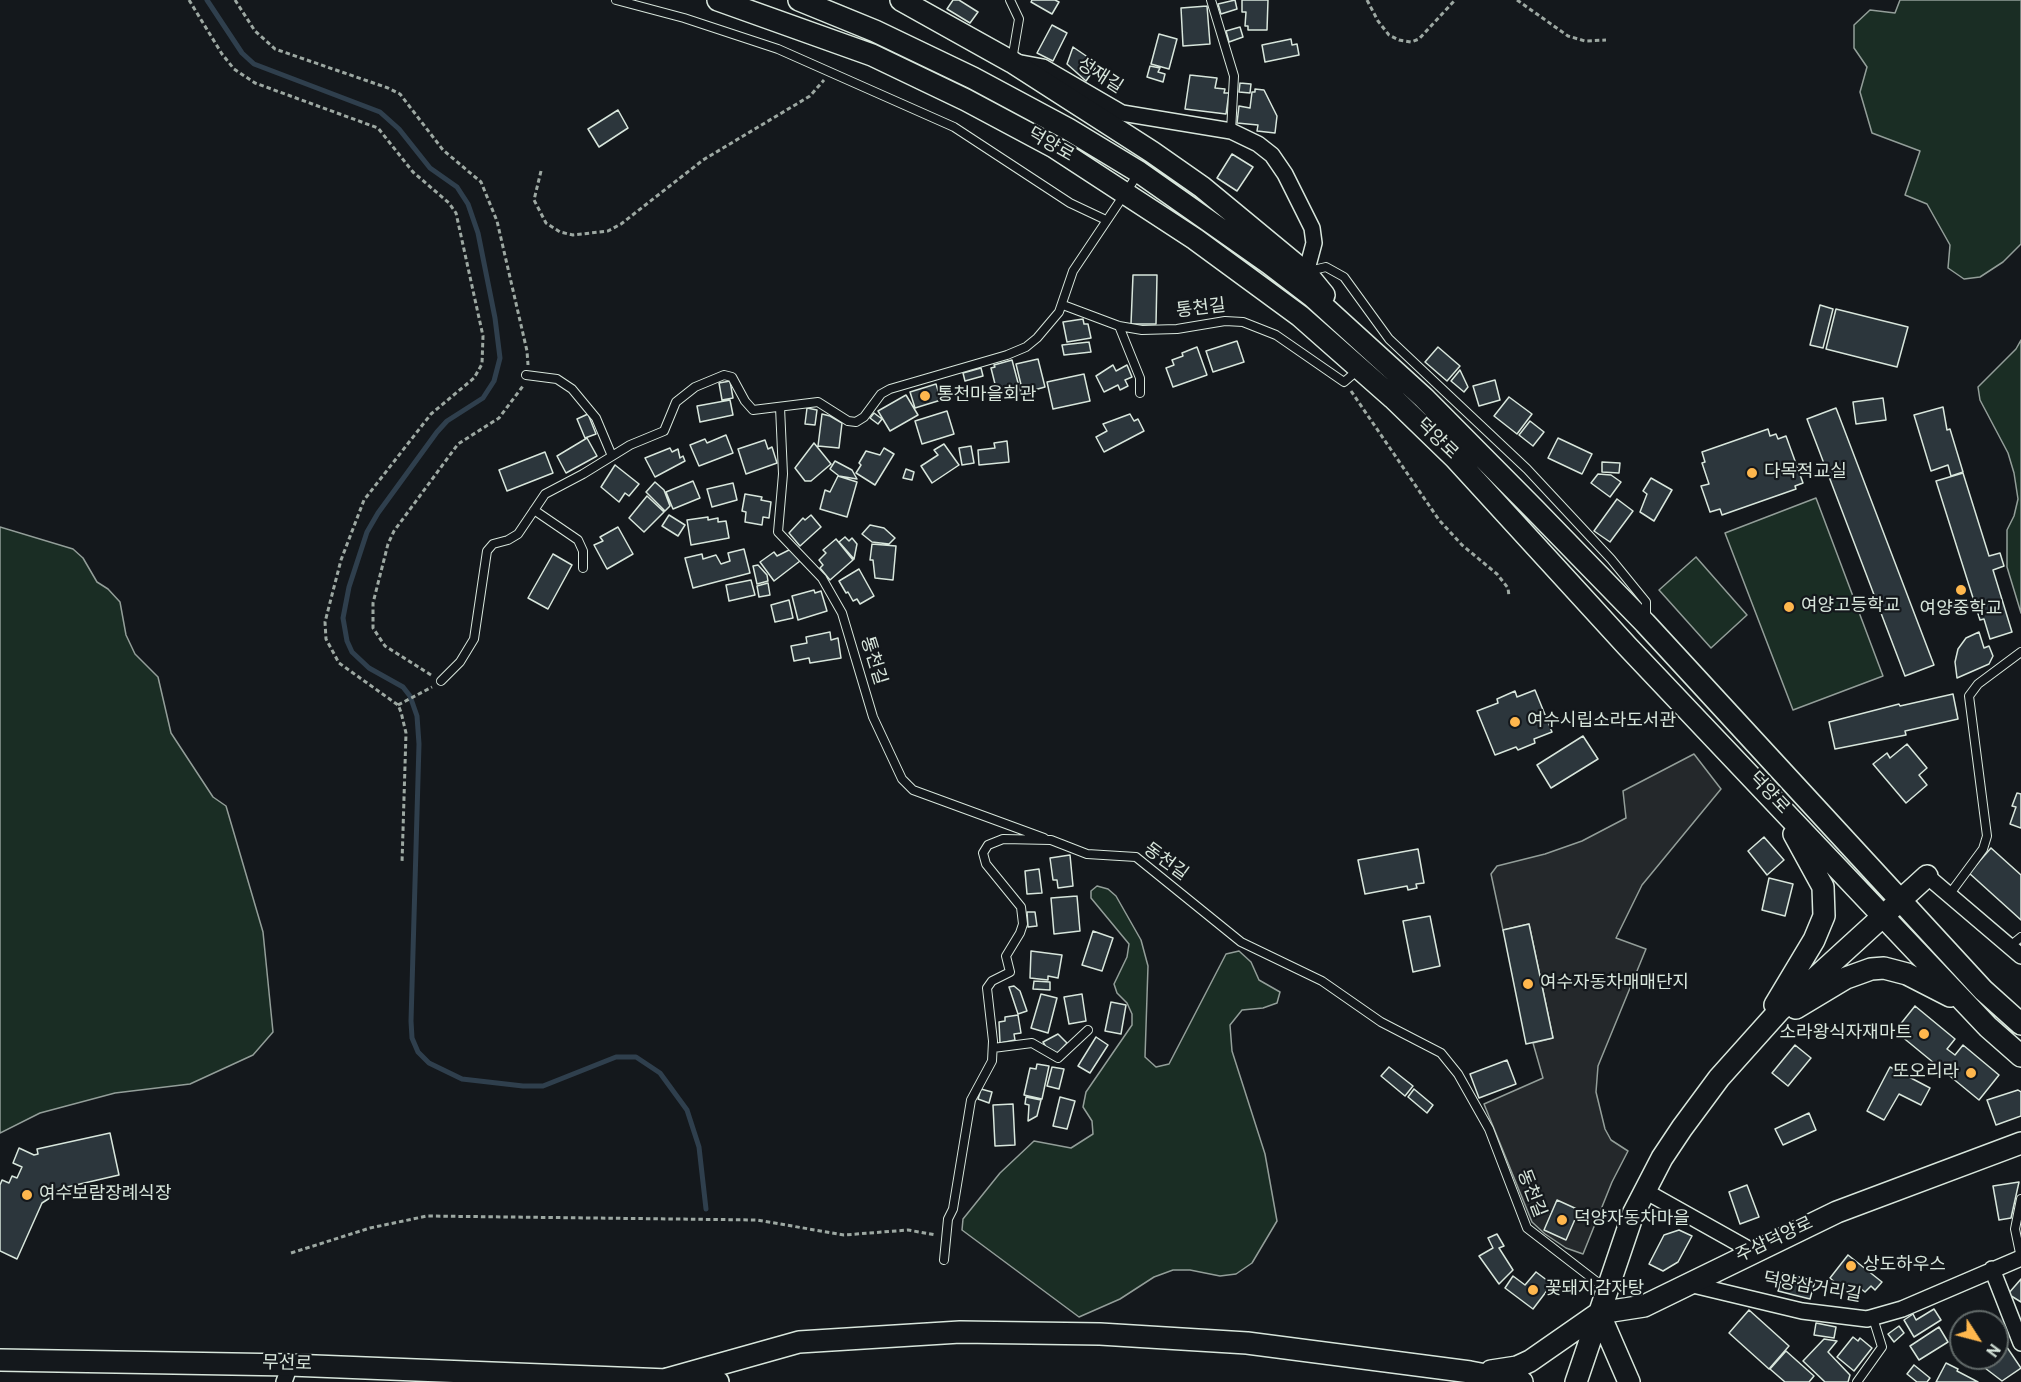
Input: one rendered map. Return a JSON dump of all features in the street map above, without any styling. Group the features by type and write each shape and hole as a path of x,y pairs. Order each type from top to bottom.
{"main road":[{"name":"덕양로","path":"718,0 872,55 966,100 1054,147 1125,192 1261,286 1360,368 1455,458 1627,646 1970,1008 2021,1056"},
{"name":"덕양로","path":"799,0 875,32 973,78 1068,129 1139,172 1302,279"},
{"name":"덕양로","path":"901,0 1012,62 1177,169 1302,279 1424,398 1645,623 1983,990 2021,1024"},
{"path":"1627,646 1645,623"},
{"path":"1758,1033 1814,940 1824,916 1825,901 1817,872 1768,794"},
{"path":"1576,1382 1606,1289 1644,1191 1682,1128 1719,1078 1758,1033 1882,915 1927,876"},
{"path":"1758,1033 1830,987 1871,969 1907,974 1970,1008"},
{"name":"주삼덕양로","path":"1599,1313 1644,1306 1752,1251 1837,1212 2021,1143"},
{"path":"1470,1372 1504,1370 1530,1361 1599,1313"},
{"path":"1599,1313 1629,1382"},
{"path":"671,1380 799,1341 960,1332 1100,1334 1247,1343 1470,1372 1522,1382"},
{"name":"무선로","path":"0,1360 287,1373 718,1382"}],"street":[{"name":"성재길","path":"1012,62 1043,67 1122,113 1231,131 1251,139 1266,149 1285,174 1315,236 1302,279"},
{"path":"1927,876 1948,896 2017,946"},
{"path":"1644,1191 1752,1251"},
{"name":"덕양삼거리길","path":"1689,1284 1803,1311 1846,1318 1873,1318 1902,1309 2021,1258"},
{"path":"1992,1269 2021,1343"}],"lane":[{"path":"616,0 734,34 829,71 954,127 1070,203 1106,220"},
{"path":"1211,0 1234,76 1231,131"},
{"path":"1010,2 1019,25 1012,62"},
{"path":"441,681 460,662 474,639 487,551 493,544 508,540 518,534 545,494 630,444 664,431 676,402 695,387 724,375 732,377 745,401 753,410 818,402 848,421 856,422 864,417 881,394 890,389 1007,355 1026,347 1062,305 1073,271 1139,172"},
{"path":"1302,279 1315,268 1326,267 1344,277 1389,339 1527,469 1611,559 1646,602 1648,613 1645,623"},
{"name":"통천길","path":"1062,305 1119,326 1142,330 1177,329 1226,321 1243,322 1276,335 1344,382"},
{"path":"1119,326 1140,378 1140,393"},
{"path":"1344,382 1360,368"},
{"path":"526,375 557,379 572,389 596,418 612,456"},
{"name":"통천길","path":"780,407 783,474 778,532 822,578 837,604 873,717 902,779 913,790 1051,840"},
{"path":"534,510 578,540 583,551 583,568"},
{"path":"1948,896 1983,849 1987,836 1969,696 1978,684 2021,652"},
{"name":"동천길","path":"944,1260 971,1100 976,1086 991,1064 993,1048 987,988 992,981 1010,972 1006,956 1020,933 1023,910 986,864 983,853 991,843 1003,839 1051,840 1087,854 1136,857 1241,942 1322,981 1381,1022 1441,1053 1458,1074 1489,1129 1527,1228 1606,1289"},
{"path":"993,1048 1034,1044 1058,1058 1088,1030"},
{"path":"2021,1199 2015,1229 2021,1258"},
{"path":"1857,1382 1881,1350 1882,1340 1873,1318"}],"path":[{"path":"189,0 222,54 234,69 255,83 378,129 413,172 449,203 456,213 483,336 482,364 474,378 430,414 364,500 341,560 325,622 326,639 339,663 398,705 406,733 402,863"},
{"path":"235,0 255,31 275,49 400,94 443,150 481,182 494,210 527,351 526,375 522,388 505,413 462,440 453,449 394,531 388,544 373,603 371,622 375,635 385,646 441,681 398,705"},
{"path":"1367,0 1378,21 1389,35 1411,42 1419,39 1455,0"},
{"path":"1517,0 1568,36 1585,41 1606,40"},
{"path":"541,171 534,200 546,223 560,232 573,235 608,231 621,224 703,160 810,96 821,86 829,71"},
{"path":"1344,382 1439,520 1462,545 1504,581 1509,596"},
{"path":"291,1253 370,1228 427,1216 757,1220 844,1235 908,1230 947,1237"}],"green space":[{"path":"1900,0 2021,0 2021,244 2003,262 1980,277 1964,279 1948,268 1950,245 1927,204 1905,195 1920,151 1872,133 1860,92 1867,67 1854,48 1854,25 1870,10 1895,13"},
{"path":"2021,340 2021,613 2007,567 2007,530 2014,516 2018,499 2014,473 2008,453 1980,400 1978,387 2016,349"},
{"path":"1816,498 1883,676 1793,710 1725,533"},
{"path":"0,527 73,549 83,558 97,582 108,589 120,602 126,635 135,654 158,677 171,733 213,797 226,806 263,932 273,1032 253,1055 190,1084 115,1093 40,1113 0,1133"},
{"path":"1696,557 1747,615 1711,648 1659,590"},
{"path":"1097,886 1108,889 1116,896 1141,940 1148,966 1145,1057 1156,1067 1169,1064 1226,954 1239,951 1251,962 1259,980 1280,992 1277,1003 1263,1008 1242,1010 1230,1025 1232,1051 1265,1154 1277,1221 1252,1263 1236,1274 1220,1276 1190,1270 1173,1270 1154,1277 1120,1299 1079,1317 962,1230 963,1219 1000,1173 1034,1141 1071,1148 1093,1134 1092,1121 1083,1107 1086,1092 1132,1025 1132,1014 1127,1003 1117,993 1114,984 1127,957 1129,944 1091,898 1091,891"}],"shaded area":[{"path":"1694,754 1721,789 1642,885 1616,938 1646,949 1598,1066 1596,1092 1605,1129 1611,1140 1628,1151 1612,1182 1583,1254 1566,1248 1532,1222 1484,1104 1543,1078 1533,1043 1553,1038 1529,924 1503,930 1491,874 1497,866 1545,854 1582,841 1626,818 1623,791"}],"building":[{"path":"953,0 959,0 978,12 970,23 947,9"},
{"path":"1032,0 1059,2 1052,14 1031,2"},
{"path":"1235,0 1237,9 1221,14 1218,4"},
{"path":"1242,0 1268,0 1267,30 1248,30 1248,26 1245,26 1246,12 1242,12"},
{"path":"1207,6 1210,44 1183,46 1181,8"},
{"path":"1052,25 1067,33 1053,61 1037,53"},
{"path":"1240,27 1243,37 1229,42 1226,31"},
{"path":"1159,34 1177,39 1169,69 1151,64"},
{"path":"1291,39 1292,45 1297,44 1299,55 1265,62 1262,45"},
{"path":"1073,47 1098,64 1086,81 1067,64"},
{"path":"1150,66 1160,68 1158,72 1165,74 1163,82 1147,77"},
{"path":"1190,75 1217,78 1215,88 1225,89 1224,93 1229,93 1226,114 1185,109"},
{"path":"1240,83 1251,84 1250,93 1239,92"},
{"path":"1255,89 1264,90 1277,116 1275,133 1257,131 1258,125 1237,123 1239,106 1250,108 1252,92 1255,92"},
{"path":"618,110 628,128 599,147 588,129"},
{"path":"1232,154 1253,167 1237,191 1217,178"},
{"path":"1133,275 1157,275 1156,324 1131,324"},
{"path":"1820,305 1833,309 1823,348 1810,345"},
{"path":"1836,309 1908,327 1897,367 1826,349"},
{"path":"1083,319 1084,324 1088,324 1091,338 1067,342 1063,322"},
{"path":"1237,341 1244,362 1213,372 1206,351"},
{"path":"1089,342 1091,352 1064,355 1062,345"},
{"path":"1197,347 1207,375 1173,387 1166,368 1174,365 1172,360 1183,356 1182,353"},
{"path":"1438,347 1460,366 1447,381 1425,362"},
{"path":"1038,359 1045,387 1023,393 1016,364"},
{"path":"1012,360 1021,394 995,401 991,386 995,384 991,368"},
{"path":"1113,365 1116,371 1127,365 1132,377 1125,380 1128,386 1120,390 1118,385 1104,392 1096,376"},
{"path":"981,368 983,376 965,381 963,373"},
{"path":"1460,370 1468,387 1464,392 1451,381"},
{"path":"1084,374 1090,401 1053,409 1047,382"},
{"path":"1495,380 1500,400 1479,406 1473,386"},
{"path":"730,381 733,398 722,400 719,383"},
{"name":"통천마을회관","path":"936,384 941,400 915,408 910,392"},
{"path":"906,395 918,415 890,431 878,411"},
{"path":"1509,397 1532,414 1517,434 1494,416"},
{"path":"1883,398 1886,420 1856,424 1853,402"},
{"path":"730,400 733,415 700,422 697,406"},
{"path":"1943,407 1947,430 1950,429 1963,472 1951,476 1948,465 1931,471 1914,415"},
{"path":"807,408 817,410 815,425 805,424"},
{"path":"1836,408 1934,665 1905,676 1807,419"},
{"path":"947,411 954,434 922,444 915,421"},
{"path":"874,413 882,419 878,424 870,418"},
{"path":"588,414 596,434 585,438 577,419"},
{"path":"822,414 842,423 839,448 818,446"},
{"path":"1130,414 1134,421 1138,419 1144,431 1104,452 1096,437 1107,431 1103,424"},
{"path":"1530,421 1544,432 1533,446 1519,435"},
{"name":"다목적교실","path":"1768,429 1770,436 1776,434 1778,439 1786,436 1803,483 1795,486 1796,489 1722,515 1720,509 1710,512 1701,486 1709,484 1702,463 1705,462 1702,452"},
{"path":"726,435 733,453 699,466 690,445 705,439 707,443"},
{"path":"587,438 597,456 566,473 557,456"},
{"path":"1558,438 1592,454 1582,474 1548,458"},
{"path":"765,440 768,449 772,447 777,463 746,474 738,449"},
{"path":"1007,441 1009,462 979,465 978,450 995,448 994,443"},
{"path":"814,443 831,464 811,481 805,481 795,468"},
{"path":"944,444 959,465 932,483 921,466 938,455 934,450"},
{"path":"971,446 974,463 962,465 959,448"},
{"path":"670,448 672,452 678,449 680,458 683,456 685,461 655,477 645,458"},
{"path":"884,448 894,454 875,485 856,473 866,451 880,455"},
{"path":"545,452 553,473 507,491 499,470"},
{"path":"835,461 852,470 857,479 839,476 830,469"},
{"path":"1602,462 1620,463 1619,473 1602,472"},
{"path":"615,465 639,484 629,496 625,493 619,502 601,487"},
{"path":"906,469 914,472 912,480 903,478"},
{"path":"1963,473 1989,556 2000,553 2004,566 1993,570 2012,632 1990,639 1984,619 1980,620 1936,481"},
{"path":"1598,474 1611,475 1621,482 1610,497 1591,483"},
{"path":"838,476 857,482 847,517 820,509 825,490 830,492"},
{"path":"1651,478 1672,490 1654,521 1640,512 1647,494 1643,491"},
{"path":"693,481 700,498 673,509 666,492"},
{"path":"655,482 664,490 670,506 665,511 646,492"},
{"path":"733,483 737,500 712,507 707,489"},
{"path":"745,494 762,497 761,500 771,502 769,518 763,517 762,525 745,522 746,512 742,511"},
{"path":"647,496 664,512 644,532 629,518"},
{"path":"1617,499 1633,511 1610,542 1594,531"},
{"path":"669,515 685,525 678,536 662,526"},
{"path":"811,515 821,527 800,546 789,533 803,518 805,520"},
{"path":"708,517 708,520 718,518 718,522 726,521 729,538 691,545 687,520"},
{"path":"870,525 884,528 895,538 889,544 872,542 862,534"},
{"path":"618,527 633,554 607,569 594,545 603,541 600,537"},
{"path":"845,537 849,541 852,538 857,544 854,559 839,542"},
{"path":"836,539 853,560 830,580 820,568 823,565 819,560 826,553 823,550"},
{"path":"872,544 896,546 893,580 875,578 873,560 870,560"},
{"path":"744,549 750,573 693,588 685,558 702,554 703,559 716,555 721,564 730,561 728,553"},
{"path":"791,549 800,561 774,581 760,562 774,552 777,556"},
{"path":"553,554 572,565 548,609 528,598"},
{"path":"758,565 767,575 768,581 757,584 753,566"},
{"path":"859,569 874,596 860,604 857,599 853,601 839,581"},
{"path":"751,580 755,595 729,601 726,585"},
{"path":"768,583 770,595 759,597 757,586"},
{"path":"814,590 815,593 821,591 827,611 798,620 792,596"},
{"path":"789,600 793,618 775,622 771,605"},
{"path":"830,632 831,640 838,638 841,658 810,663 809,658 794,661 791,646 807,643 806,637"},
{"path":"1979,632 1984,648 1989,646 1993,656 1989,664 1957,678 1955,662 1958,649 1966,638"},
{"name":"여수시립소라도서관","path":"1535,690 1552,732 1534,739 1535,743 1518,750 1516,747 1495,755 1477,711 1498,703 1497,699 1515,691 1517,697"},
{"path":"1953,694 1958,719 1905,731 1906,735 1835,749 1829,722 1899,704 1900,706"},
{"path":"1583,736 1598,759 1551,788 1537,765"},
{"path":"1907,744 1927,768 1919,775 1927,785 1906,803 1873,764 1887,753 1890,758"},
{"path":"2017,793 2021,794 2021,828 2010,824 2016,807 2012,806"},
{"path":"1764,837 1784,860 1767,875 1748,851"},
{"path":"1991,848 2021,875 2021,920 1969,873"},
{"path":"1418,849 1424,883 1416,884 1417,888 1408,890 1407,886 1365,894 1358,860"},
{"path":"1070,855 1073,886 1058,888 1057,880 1053,880 1050,858"},
{"path":"1039,869 1042,893 1027,894 1025,871"},
{"path":"1769,878 1793,884 1785,916 1762,910"},
{"path":"1077,896 1080,931 1054,934 1051,898"},
{"path":"1027,912 1035,912 1037,926 1028,927"},
{"path":"1430,916 1440,966 1413,972 1403,921"},
{"name":"여수자동차매매단지","path":"1529,924 1553,1038 1526,1044 1503,930"},
{"path":"1093,931 1113,938 1102,971 1082,965"},
{"path":"1031,951 1062,955 1058,978 1048,976 1048,980 1030,978"},
{"path":"1034,981 1050,982 1050,990 1033,989"},
{"path":"1014,986 1020,991 1027,1011 1018,1014 1009,987"},
{"path":"1041,994 1057,998 1048,1033 1031,1028"},
{"path":"1082,994 1086,1021 1069,1024 1064,997"},
{"path":"1111,1002 1126,1005 1121,1034 1105,1031"},
{"path":"1915,1006 1955,1039 1947,1049 1955,1055 1963,1045 1999,1075 1979,1100 1895,1031"},
{"path":"1018,1015 1021,1033 1014,1034 1015,1040 1000,1043 999,1022 1005,1021 1005,1017"},
{"path":"1058,1034 1067,1043 1056,1055 1050,1054 1043,1042"},
{"path":"1096,1037 1108,1045 1090,1073 1078,1066"},
{"path":"1795,1045 1811,1058 1788,1086 1772,1073"},
{"path":"1507,1060 1516,1084 1479,1098 1470,1074"},
{"path":"1037,1064 1049,1066 1042,1099 1024,1095 1030,1068 1036,1069"},
{"path":"1052,1067 1064,1069 1059,1089 1047,1086"},
{"path":"1389,1067 1413,1086 1405,1096 1381,1076"},
{"path":"1890,1067 1930,1088 1921,1105 1899,1094 1884,1120 1867,1111"},
{"path":"981,1089 992,1092 989,1103 978,1099"},
{"path":"1414,1089 1433,1105 1427,1113 1408,1097"},
{"path":"2018,1090 2021,1092 2021,1116 1996,1125 1987,1100"},
{"path":"1026,1097 1041,1100 1037,1116 1028,1121 1029,1105 1025,1104"},
{"path":"1060,1097 1075,1101 1067,1129 1053,1126"},
{"path":"1013,1104 1015,1145 995,1146 993,1105"},
{"path":"1809,1113 1816,1130 1783,1145 1775,1129"},
{"name":"여수보람장례식장","path":"110,1133 119,1175 67,1187 42,1203 17,1259 0,1251 0,1185 2,1180 9,1183 12,1176 17,1178 22,1167 13,1163 19,1148 34,1155 38,1154 37,1149"},
{"path":"2019,1182 2011,1218 1999,1220 1993,1186"},
{"path":"1747,1185 1759,1217 1740,1224 1729,1192"},
{"name":"덕양자동차마을","path":"1557,1200 1579,1210 1566,1240 1544,1230"},
{"path":"1679,1230 1692,1236 1678,1262 1663,1271 1649,1264 1664,1235"},
{"path":"1497,1234 1504,1246 1499,1248 1513,1270 1499,1284 1479,1256 1493,1248 1488,1238"},
{"name":"상도하우스","path":"1848,1255 1882,1282 1875,1290 1871,1286 1865,1292 1860,1288 1852,1297 1830,1278"},
{"path":"1536,1272 1552,1284 1533,1309 1505,1288 1513,1276 1525,1285"},
{"path":"1783,1273 1815,1281 1810,1299 1778,1291"},
{"path":"2021,1279 2021,1302 2008,1294"},
{"path":"1934,1309 1941,1320 1914,1337 1904,1320 1913,1314 1916,1320"},
{"path":"1749,1310 1789,1346 1769,1369 1729,1333"},
{"path":"1816,1323 1836,1327 1834,1338 1814,1335"},
{"path":"1899,1326 1904,1333 1894,1342 1888,1334"},
{"path":"1939,1327 1948,1342 1919,1360 1910,1346"},
{"path":"1853,1337 1858,1341 1860,1338 1872,1348 1854,1371 1837,1357"},
{"path":"1824,1339 1837,1341 1828,1352 1850,1375 1848,1382 1825,1382 1803,1361"},
{"path":"2009,1350 2021,1368 2002,1381 1988,1370 2009,1370"},
{"path":"1786,1351 1814,1376 1809,1382 1785,1382 1770,1369"},
{"path":"1946,1363 1949,1364 1949,1370 1958,1370 1978,1382 1936,1382"},
{"path":"1914,1365 1930,1378 1927,1382 1917,1382 1907,1374"}],"waterway":[{"path":"207,0 242,53 254,64 380,112 399,129 430,168 457,187 468,204 478,233 495,318 500,358 494,381 483,398 447,421 437,432 378,513 367,532 349,587 343,618 347,641 352,652 369,668 403,687 410,696 417,716 419,744 412,1038 418,1052 429,1063 462,1079 523,1086 543,1086 616,1057 636,1057 660,1073 687,1110 699,1147 706,1209"}],"place":[{"name":"통천마을회관","path":"925,396"},
{"name":"다목적교실","path":"1752,473"},
{"name":"여양중학교","path":"1961,590"},
{"name":"여양고등학교","path":"1789,607"},
{"name":"여수시립소라도서관","path":"1515,722"},
{"name":"여수자동차매매단지","path":"1528,984"},
{"name":"소라왕식자재마트","path":"1924,1034"},
{"name":"또오리라","path":"1971,1073"},
{"name":"여수보람장례식장","path":"27,1195"},
{"name":"덕양자동차마을","path":"1562,1220"},
{"name":"상도하우스","path":"1851,1266"},
{"name":"꽃돼지감자탕","path":"1533,1290"}]}
